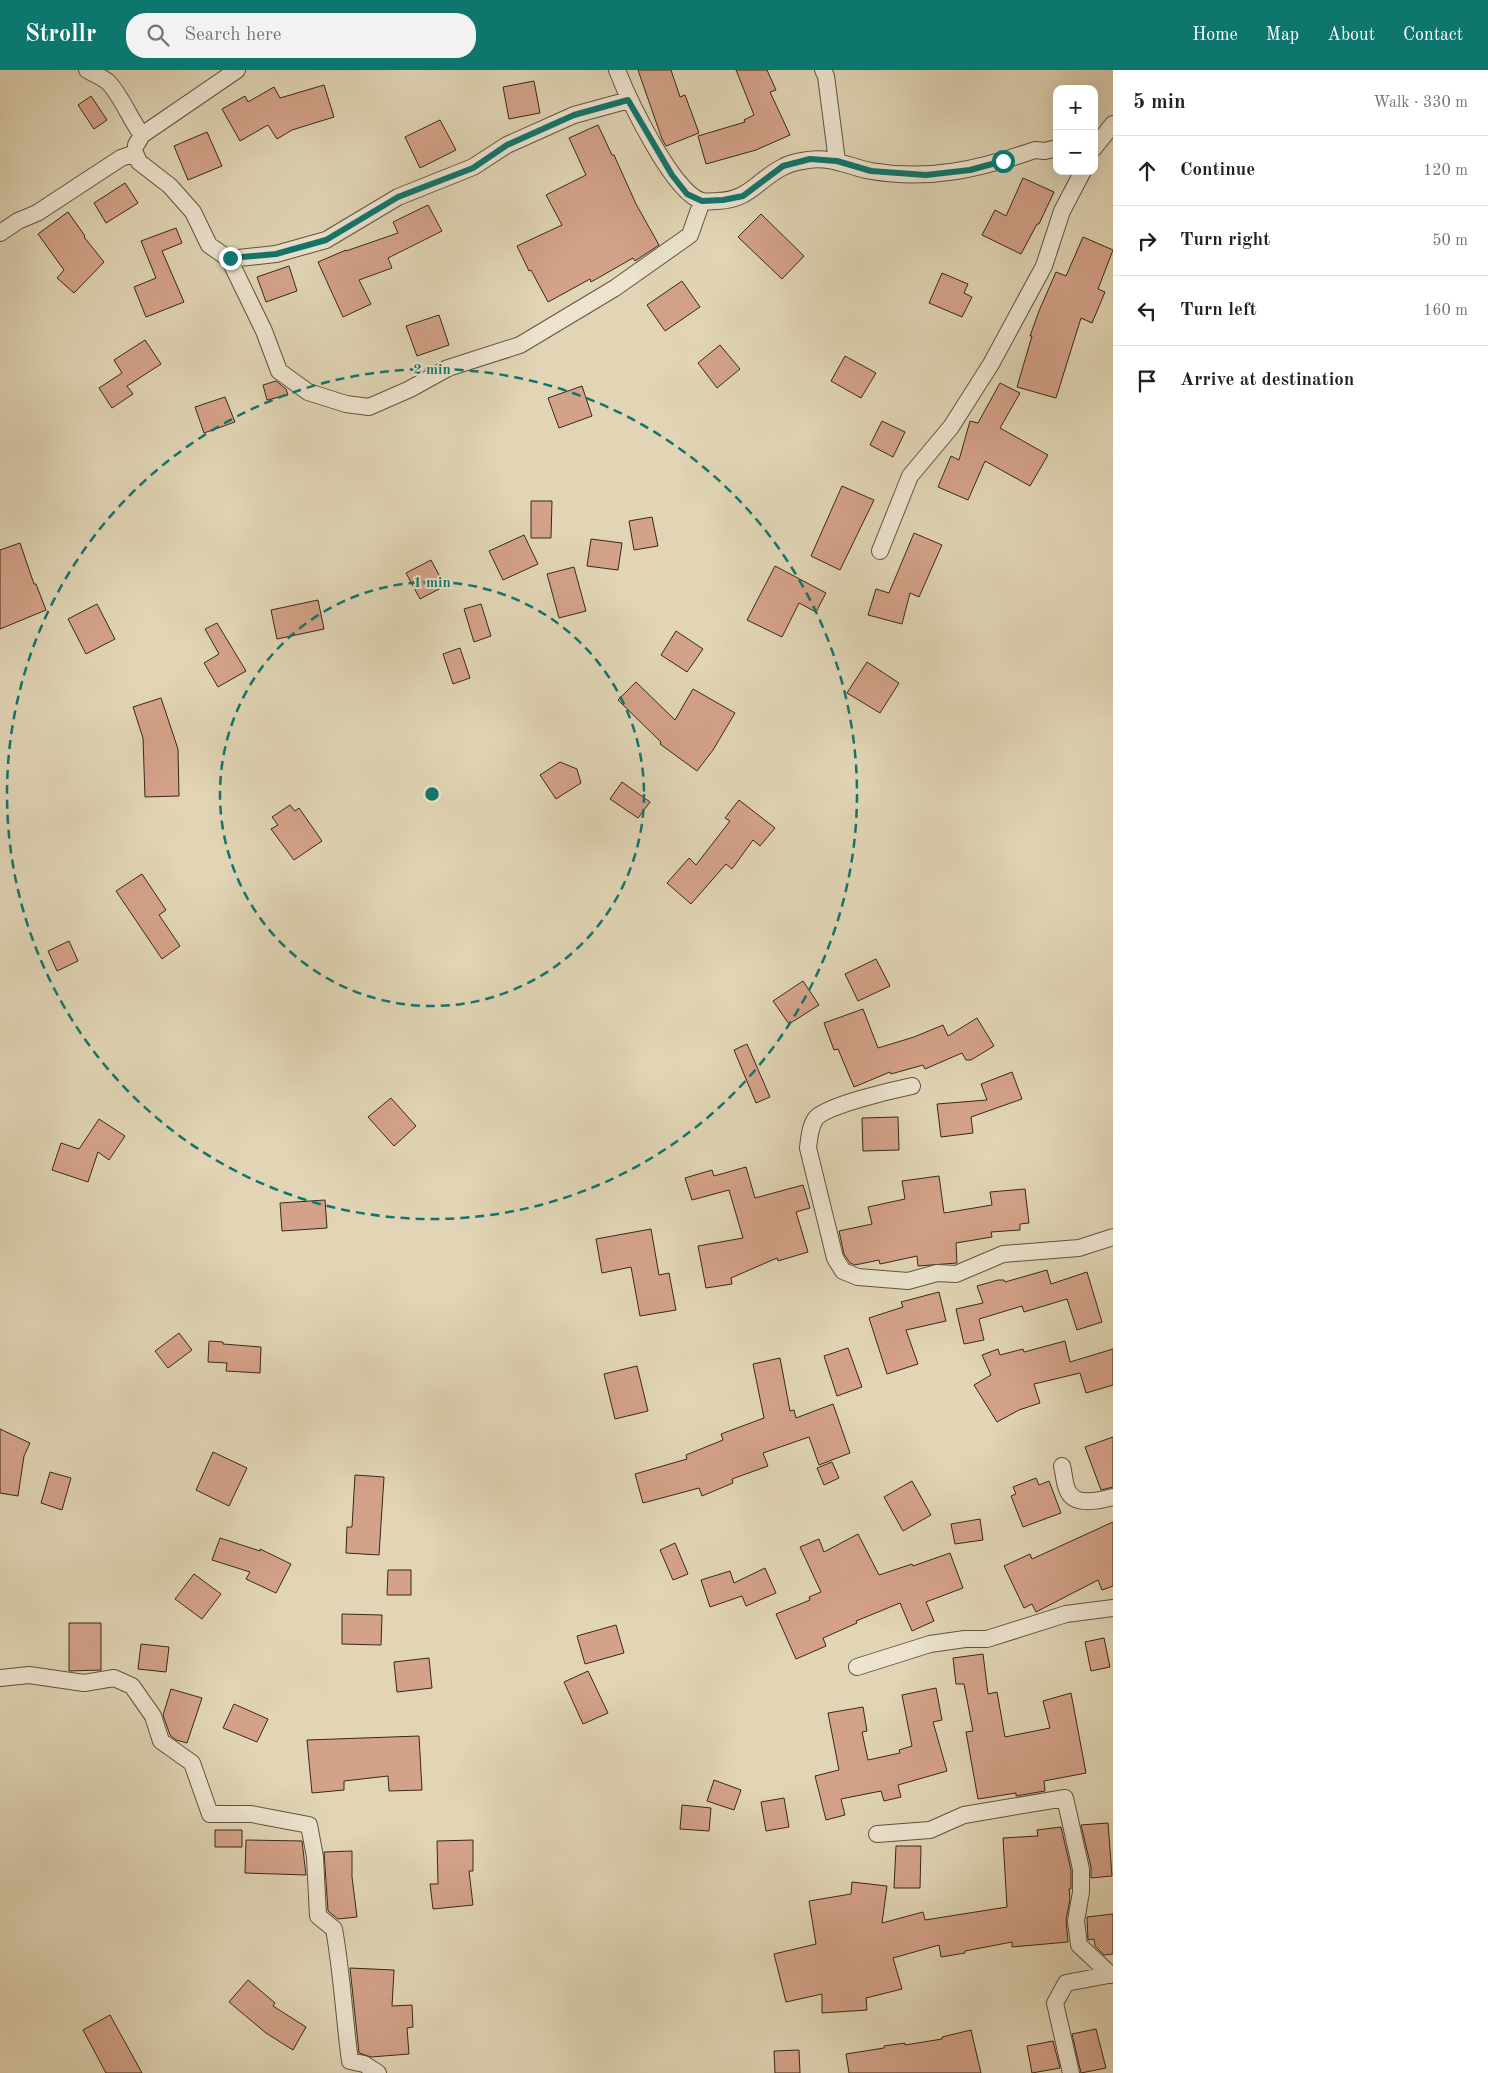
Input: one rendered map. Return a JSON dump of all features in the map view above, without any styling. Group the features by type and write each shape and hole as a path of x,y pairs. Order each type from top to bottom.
{"street":[{"path":"87,70 107,81 118,95 129,118 142,135"},
{"path":"237,70 142,135 136,145 135,153 139,162 170,186 193,212 209,245 230,258 264,331 279,371 308,392 346,404 369,407 410,389 448,368 520,345 615,288 690,235 702,201"},
{"path":"617,70 628,100 672,175 687,194 702,201 723,200 743,196 783,166 810,159 837,161 871,171 926,175 970,170 1035,150 1045,151 1053,149"},
{"path":"823,70 826,76 837,161"},
{"path":"230,258 276,254 326,240 398,197 473,168 507,145 574,115 628,100"},
{"path":"1098,143 1113,124"},
{"path":"1098,146 1113,142"},
{"path":"0,233 18,221 37,213 121,158 135,153"},
{"path":"880,551 910,476 951,427 991,364 1044,266 1062,211 1081,175"},
{"path":"912,1086 836,1107 816,1118 810,1132 808,1148 835,1258 843,1271 858,1277 908,1280 936,1273 956,1274 1003,1254 1079,1248 1113,1236"},
{"path":"1062,1466 1067,1490 1072,1498 1080,1501 1113,1497"},
{"path":"857,1666 930,1644 965,1639 988,1639 1066,1614 1113,1608"},
{"path":"0,1678 29,1675 84,1683 114,1678 132,1686 152,1716 161,1741 192,1763 210,1814 251,1814 309,1825 315,1857 318,1916 334,1930 341,1967 343,2012 350,2061 364,2064 378,2073"},
{"path":"877,1834 930,1830 964,1815 1065,1798 1081,1869 1081,1892 1076,1922 1079,1944 1112,1974"},
{"path":"1071,2073 1055,2003 1066,1983 1112,1974"}],"building":[{"path":"638,70 671,70 680,97 685,95 699,133 666,146"},
{"path":"736,70 767,70 776,90 770,92 790,135 756,150 706,164 698,136 745,122 744,120 754,115"},
{"path":"534,81 540,113 509,119 503,87"},
{"path":"324,85 334,117 292,130 277,139 268,125 240,141 222,109 245,96 248,102 274,87 280,98"},
{"path":"91,96 107,120 94,129 78,105"},
{"path":"440,120 456,150 420,168 405,137"},
{"path":"598,125 636,204 659,245 635,261 633,258 591,282 590,279 548,302 531,270 529,271 517,246 562,225 546,195 586,175 569,138"},
{"path":"207,132 222,166 188,180 174,146"},
{"path":"1023,178 1054,192 1039,224 1037,224 1021,254 982,235 995,210 1006,216"},
{"path":"125,183 138,203 106,223 94,203"},
{"path":"428,205 442,231 388,258 392,268 359,280 371,304 343,317 318,262 346,250 398,233 393,222"},
{"path":"68,212 84,237 104,262 74,293 57,278 64,270 38,234"},
{"path":"761,214 804,256 782,279 738,237"},
{"path":"176,228 182,243 162,251 184,302 146,317 134,287 156,278 141,241"},
{"path":"1083,237 1113,250 1098,289 1105,292 1092,323 1081,318 1056,398 1017,387 1032,336 1030,336 1056,272 1066,276"},
{"path":"289,266 297,291 266,302 257,277"},
{"path":"942,273 968,284 964,293 972,297 962,317 929,303"},
{"path":"682,281 700,307 665,331 647,305"},
{"path":"439,315 449,345 417,356 406,326"},
{"path":"145,340 161,364 127,386 133,394 112,408 99,388 122,373 114,360"},
{"path":"720,345 740,369 717,388 698,363"},
{"path":"845,356 876,373 861,398 831,381"},
{"path":"276,381 286,389 288,395 267,400 263,385"},
{"path":"1000,383 1020,393 1000,428 1048,455 1030,486 985,461 968,500 938,487 951,456 959,460 970,421 978,423"},
{"path":"582,386 592,416 559,428 548,398"},
{"path":"225,397 235,422 204,433 195,407"},
{"path":"882,421 905,432 893,457 870,445"},
{"path":"842,486 874,500 840,570 811,556"},
{"path":"531,501 552,501 551,538 531,538"},
{"path":"652,517 658,546 634,550 629,521"},
{"path":"914,533 942,545 919,597 910,593 902,624 868,615 876,589 889,593"},
{"path":"524,535 538,564 503,580 489,551"},
{"path":"591,539 622,543 618,570 587,566"},
{"path":"20,543 34,584 36,584 46,610 0,629 0,550"},
{"path":"431,560 445,586 420,599 406,573"},
{"path":"775,566 826,593 816,612 799,603 782,637 747,620"},
{"path":"574,567 586,611 559,618 547,574"},
{"path":"318,600 324,629 277,639 271,610"},
{"path":"97,604 115,639 86,654 68,619"},
{"path":"481,604 491,636 474,642 464,609"},
{"path":"217,623 246,671 218,687 204,663 219,654 205,629"},
{"path":"676,631 703,649 687,672 661,655"},
{"path":"460,648 470,678 453,684 443,654"},
{"path":"867,662 899,683 880,713 847,693"},
{"path":"636,682 675,720 693,689 735,713 713,750 697,771 660,744 661,742 618,700"},
{"path":"161,698 178,749 179,796 145,797 143,738 133,707"},
{"path":"560,762 577,769 581,783 556,799 540,775"},
{"path":"622,782 650,802 638,818 610,799"},
{"path":"739,800 775,828 760,846 753,840 732,869 726,864 691,904 667,883 689,858 696,865 730,821 725,818"},
{"path":"290,805 295,811 299,808 322,841 294,860 271,829 278,825 272,817"},
{"path":"142,874 166,910 159,915 180,946 162,959 116,891"},
{"path":"69,941 78,961 57,971 48,951"},
{"path":"876,959 890,986 858,1001 845,974"},
{"path":"803,981 819,1005 789,1024 773,1001"},
{"path":"863,1009 878,1048 914,1037 943,1025 948,1036 977,1018 994,1046 971,1060 966,1060 962,1053 925,1069 923,1065 891,1074 890,1072 854,1087 838,1049 834,1050 824,1023"},
{"path":"747,1044 770,1097 756,1103 734,1050"},
{"path":"1012,1072 1022,1099 971,1117 973,1133 941,1137 937,1104 987,1100 981,1084"},
{"path":"391,1098 416,1126 394,1146 368,1117"},
{"path":"898,1117 899,1150 863,1151 862,1118"},
{"path":"99,1119 125,1136 109,1160 98,1152 88,1182 52,1170 61,1143 79,1149"},
{"path":"746,1167 755,1198 803,1185 810,1208 796,1212 808,1252 778,1261 777,1258 731,1278 732,1284 706,1288 698,1246 743,1238 729,1190 692,1200 685,1178 712,1170 714,1176"},
{"path":"939,1176 944,1213 992,1205 990,1192 1025,1189 1029,1223 1020,1224 1020,1230 991,1232 992,1237 956,1243 957,1263 918,1266 917,1256 880,1264 879,1260 855,1265 850,1263 844,1254 839,1231 872,1224 868,1207 905,1199 902,1181"},
{"path":"325,1200 327,1228 282,1231 280,1203"},
{"path":"651,1229 659,1275 669,1273 676,1310 640,1316 631,1267 602,1273 596,1239"},
{"path":"1047,1270 1051,1284 1087,1272 1102,1322 1077,1330 1067,1299 1024,1312 1022,1306 979,1319 984,1340 964,1344 956,1309 983,1303 977,1286 998,1280 1004,1280 1005,1282"},
{"path":"939,1292 946,1321 906,1330 918,1364 887,1374 869,1318 903,1307 901,1302"},
{"path":"179,1333 192,1350 168,1368 155,1351"},
{"path":"209,1341 261,1347 260,1373 226,1371 227,1363 208,1362"},
{"path":"1065,1341 1070,1362 1113,1349 1113,1385 1086,1393 1080,1373 1034,1384 1040,1403 1019,1410 997,1422 974,1385 991,1375 982,1355 998,1349 1000,1355 1023,1349 1024,1352"},
{"path":"848,1348 862,1387 837,1396 824,1356"},
{"path":"780,1358 790,1411 794,1410 796,1418 833,1404 850,1453 819,1465 809,1437 763,1453 768,1466 732,1479 733,1483 702,1496 699,1488 643,1503 635,1474 687,1459 686,1455 723,1440 721,1434 764,1418 753,1364"},
{"path":"637,1366 648,1411 615,1419 604,1374"},
{"path":"0,1429 30,1443 24,1456 18,1496 0,1493"},
{"path":"1113,1437 1113,1487 1101,1490 1085,1447"},
{"path":"213,1452 247,1468 229,1506 196,1490"},
{"path":"832,1462 839,1478 824,1485 817,1468"},
{"path":"50,1472 71,1478 62,1510 41,1503"},
{"path":"355,1475 384,1477 379,1555 346,1553 347,1527 352,1527"},
{"path":"1036,1478 1039,1485 1049,1481 1061,1513 1023,1527 1011,1496 1016,1494 1013,1487"},
{"path":"912,1481 931,1515 903,1531 884,1497"},
{"path":"980,1519 983,1540 955,1544 951,1524"},
{"path":"1113,1522 1113,1586 1102,1590 1098,1580 1036,1612 1032,1604 1024,1608 1004,1566 1030,1554 1032,1559"},
{"path":"858,1534 879,1575 950,1553 963,1588 926,1602 934,1621 912,1631 900,1603 856,1621 857,1623 823,1638 826,1646 796,1659 776,1614 810,1600 809,1597 821,1592 800,1547 819,1539 824,1552"},
{"path":"220,1538 260,1551 260,1549 291,1564 276,1593 246,1579 250,1572 212,1560"},
{"path":"675,1543 688,1574 673,1580 660,1550"},
{"path":"765,1568 776,1593 746,1606 742,1596 710,1607 701,1580 730,1571 734,1583"},
{"path":"388,1570 411,1570 411,1595 387,1595"},
{"path":"194,1574 221,1594 202,1619 175,1599"},
{"path":"342,1614 382,1615 381,1645 342,1644"},
{"path":"69,1623 101,1623 101,1670 69,1671"},
{"path":"616,1625 624,1653 585,1664 577,1636"},
{"path":"1104,1638 1110,1667 1091,1671 1085,1642"},
{"path":"141,1644 169,1647 166,1672 138,1669"},
{"path":"983,1654 988,1694 997,1692 1005,1737 1050,1728 1043,1701 1071,1693 1086,1773 1044,1781 1045,1791 1016,1796 1016,1793 978,1799 966,1732 973,1731 964,1684 956,1684 953,1658"},
{"path":"429,1658 432,1688 397,1692 394,1662"},
{"path":"588,1671 608,1713 583,1724 564,1682"},
{"path":"936,1688 942,1720 933,1722 947,1771 898,1785 901,1797 884,1801 881,1791 841,1799 845,1815 826,1820 815,1776 839,1770 828,1713 863,1707 867,1731 862,1732 868,1760 900,1753 899,1750 912,1746 902,1695"},
{"path":"171,1689 202,1698 187,1743 176,1740 170,1735 163,1715"},
{"path":"234,1704 268,1719 257,1742 223,1728"},
{"path":"419,1736 422,1790 389,1791 388,1776 344,1781 344,1790 312,1793 307,1740"},
{"path":"714,1780 741,1790 734,1810 707,1801"},
{"path":"784,1798 789,1827 766,1831 761,1802"},
{"path":"682,1805 711,1808 709,1831 680,1829"},
{"path":"1108,1823 1112,1876 1091,1878 1091,1867 1081,1825"},
{"path":"1061,1827 1071,1870 1070,1899 1066,1920 1068,1942 1012,1947 1012,1942 941,1957 939,1945 893,1958 902,1989 866,1998 867,2010 822,2013 822,1994 786,2002 774,1954 816,1944 809,1901 851,1894 852,1882 887,1886 882,1923 923,1912 925,1920 1007,1907 1003,1838 1038,1836 1037,1830"},
{"path":"215,1830 242,1830 242,1847 215,1847"},
{"path":"246,1840 302,1841 306,1875 245,1873"},
{"path":"473,1840 473,1871 469,1871 473,1905 433,1909 430,1884 438,1884 437,1841"},
{"path":"896,1846 921,1846 920,1888 894,1888"},
{"path":"352,1851 352,1877 357,1917 338,1919 328,1911 324,1852"},
{"path":"1113,1914 1113,1954 1104,1955 1095,1946 1094,1939 1088,1940 1087,1917"},
{"path":"350,1968 394,1970 392,2006 412,2005 413,2027 407,2028 409,2054 371,2057 359,2053"},
{"path":"248,1980 275,2003 273,2006 306,2027 293,2050 266,2033 229,2002"},
{"path":"110,2015 142,2073 106,2073 83,2030"},
{"path":"1096,2029 1106,2068 1081,2073 1072,2034"},
{"path":"971,2030 981,2073 849,2073 846,2054 884,2048 884,2046 905,2043 905,2045 942,2039 942,2037"},
{"path":"1053,2041 1060,2068 1032,2073 1027,2046"},
{"path":"799,2050 800,2073 775,2073 774,2051"}],"route":[{"path":"230,258 276,254 326,240 398,197 473,168 507,145 574,115 628,100 672,175 687,194 702,201 723,200 743,196 783,166 810,159 837,161 871,171 926,175 970,170 1003,161"}]}
